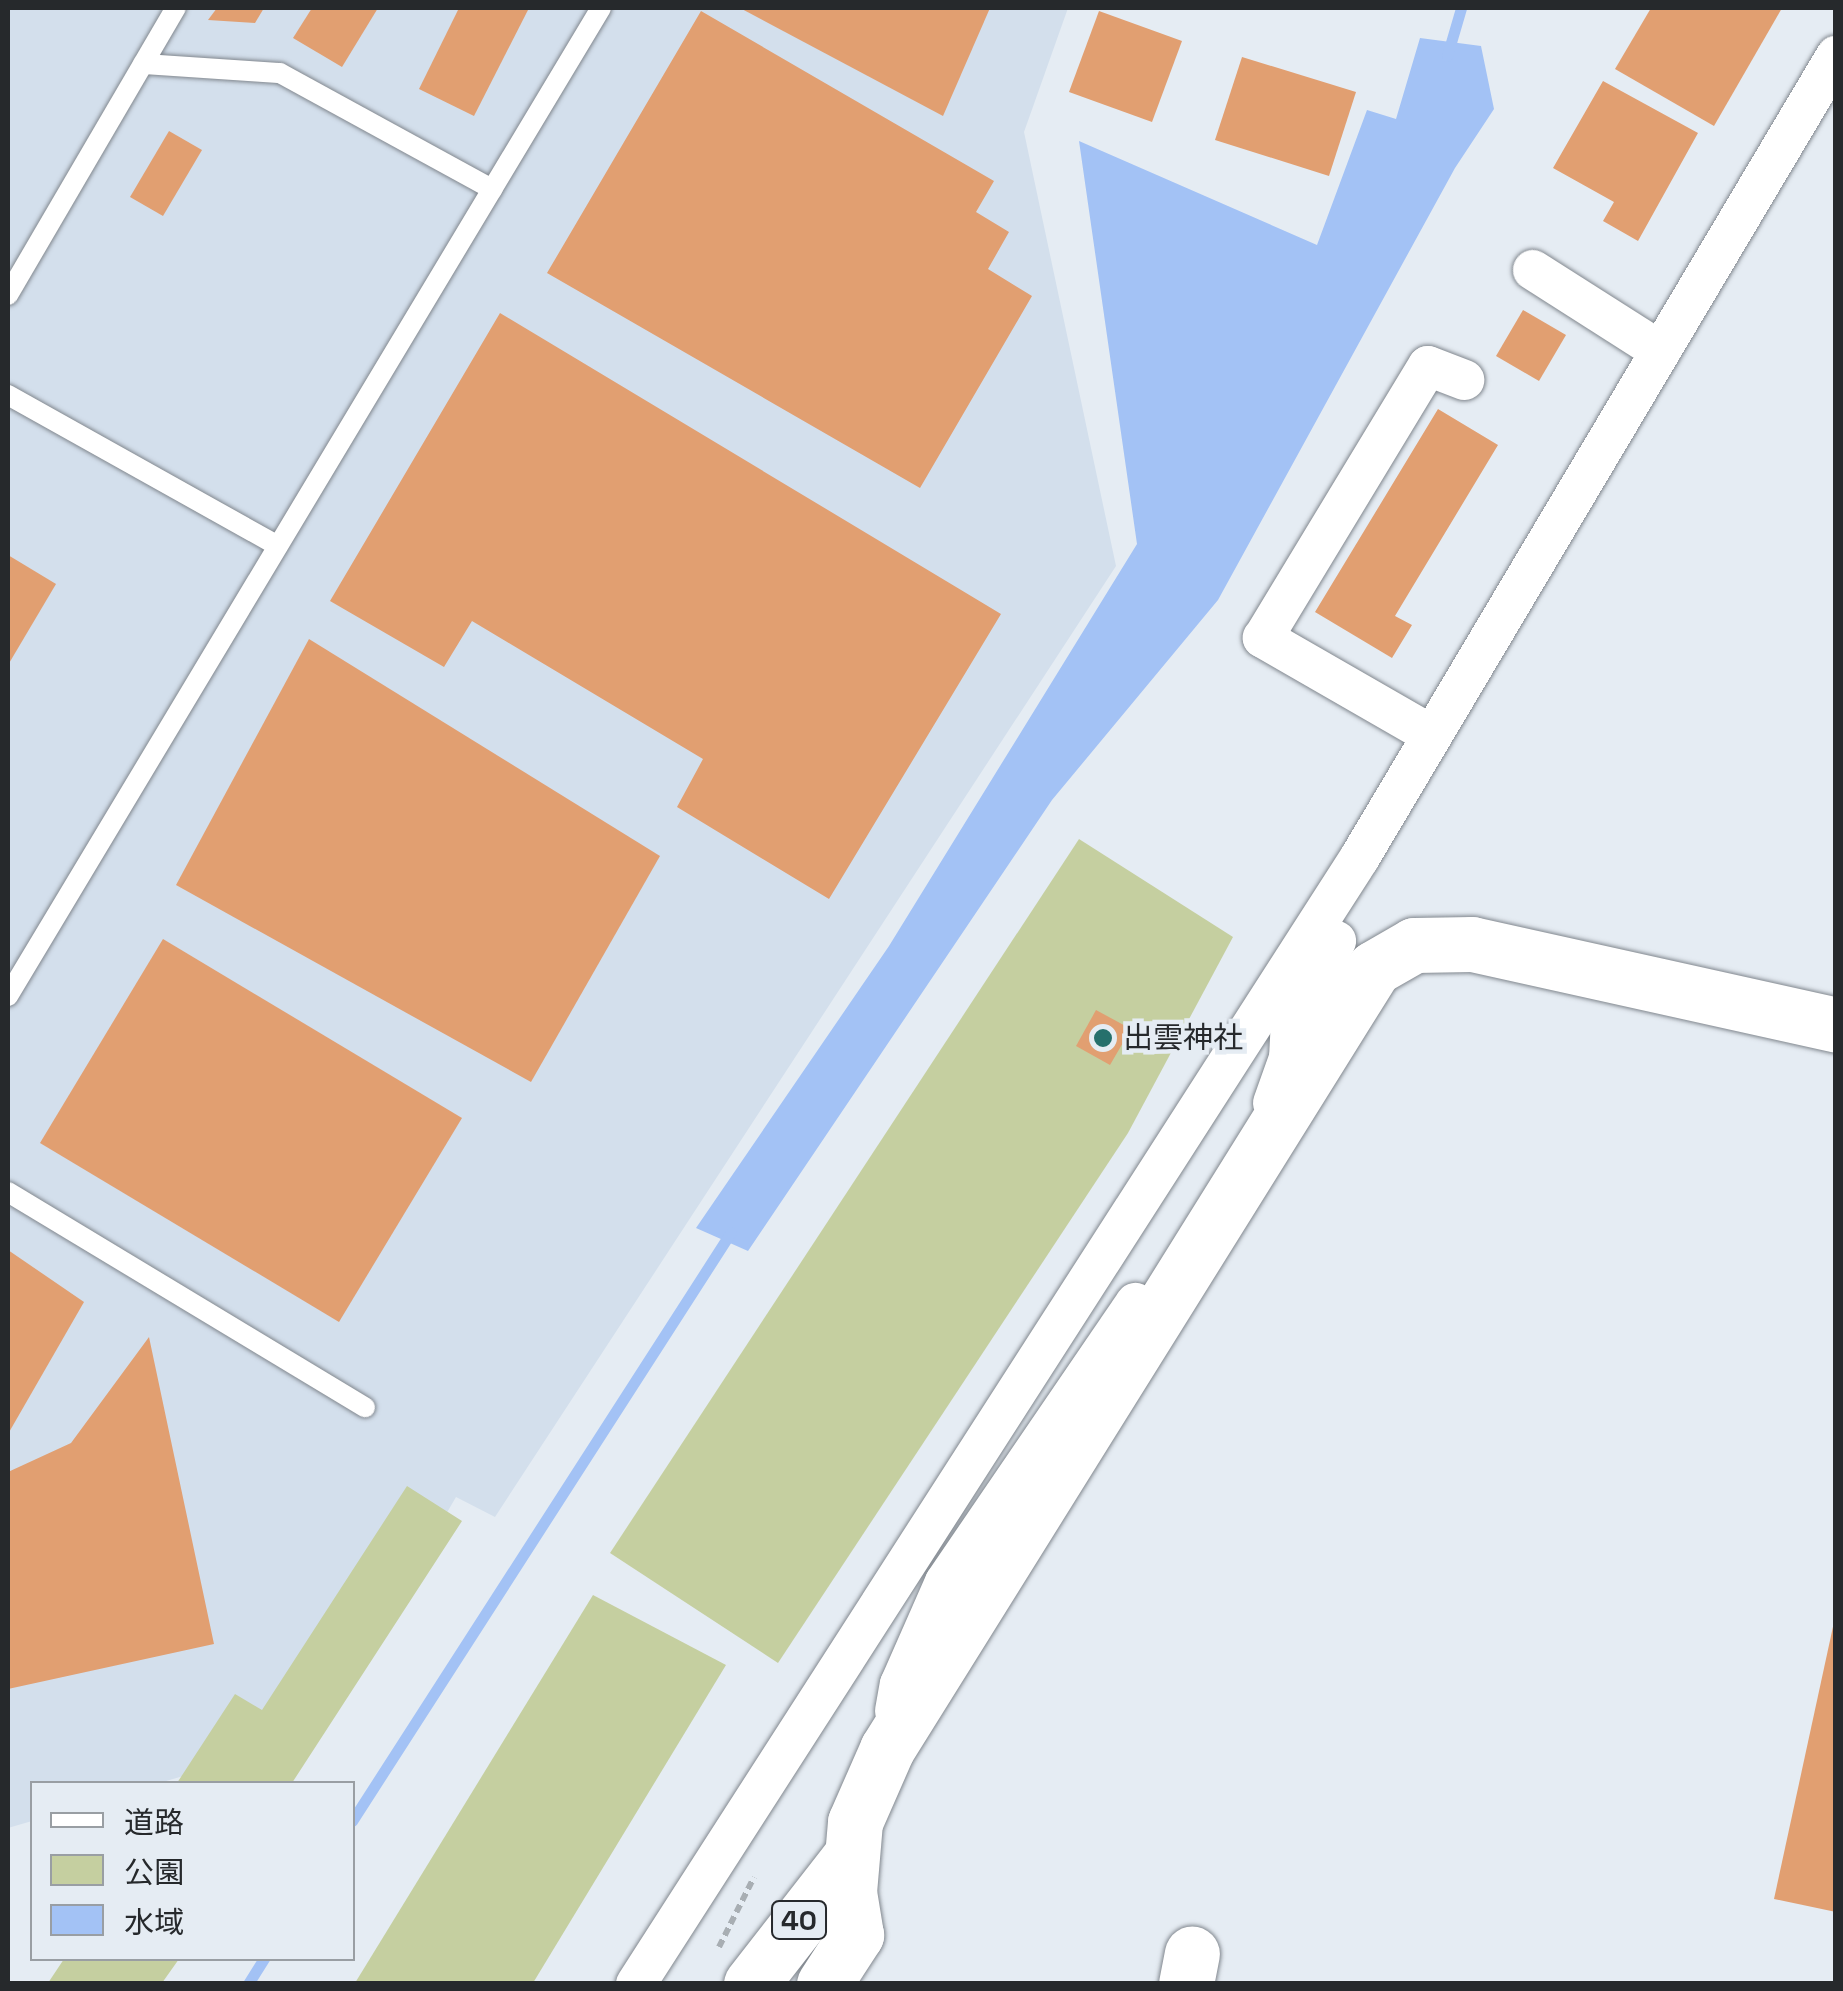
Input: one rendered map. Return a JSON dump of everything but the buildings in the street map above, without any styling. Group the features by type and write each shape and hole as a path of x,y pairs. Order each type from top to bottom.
{"street":[{"path":"638,1983 1360,857 1836,56"},
{"path":"1534,270 1660,351"},
{"path":"1416,726 1263,638 1428,366 1464,380"},
{"path":"888,1749 900,1684 944,1582 1276,1098 1289,1058 1291,1021 1358,908 1365,881 1360,857"},
{"path":"849,1858 855,1822 888,1749 1374,968 1414,946 1472,944 1836,1024"},
{"name":"40","path":"824,1984 856,1936 849,1858"},
{"name":"40","path":"751,1984 849,1858"}],"lane":[{"path":"8,295 176,8"},
{"path":"8,996 601,8"},
{"path":"143,64 280,73 492,189"},
{"path":"8,394 278,546"},
{"path":"8,1192 366,1407"}],"shaded area":[{"path":"8,8 1068,8 1024,132 1116,566 495,1517 456,1497 316,1738 166,1781 30,1781 30,1822 8,1828"}],"green space":[{"path":"1079,839 1233,937 1128,1133 778,1663 610,1553"},
{"path":"407,1486 462,1521 293,1781 178,1781 235,1694 262,1710"},
{"path":"593,1595 726,1665 533,1983 355,1983"},
{"path":"62,1961 178,1961 162,1983 48,1983"}],"water":[{"path":"1420,38 1481,46 1494,109 1455,168 1218,600 1052,800 748,1251 696,1228 889,946 1137,544 1079,141 1317,245 1367,110 1396,119"}],"waterway":[{"path":"1447,56 1461,8"},
{"path":"355,1816 731,1232"},
{"path":"248,1984 262,1961"}],"place":[{"name":"出雲神社","path":"1103,1038"}]}
